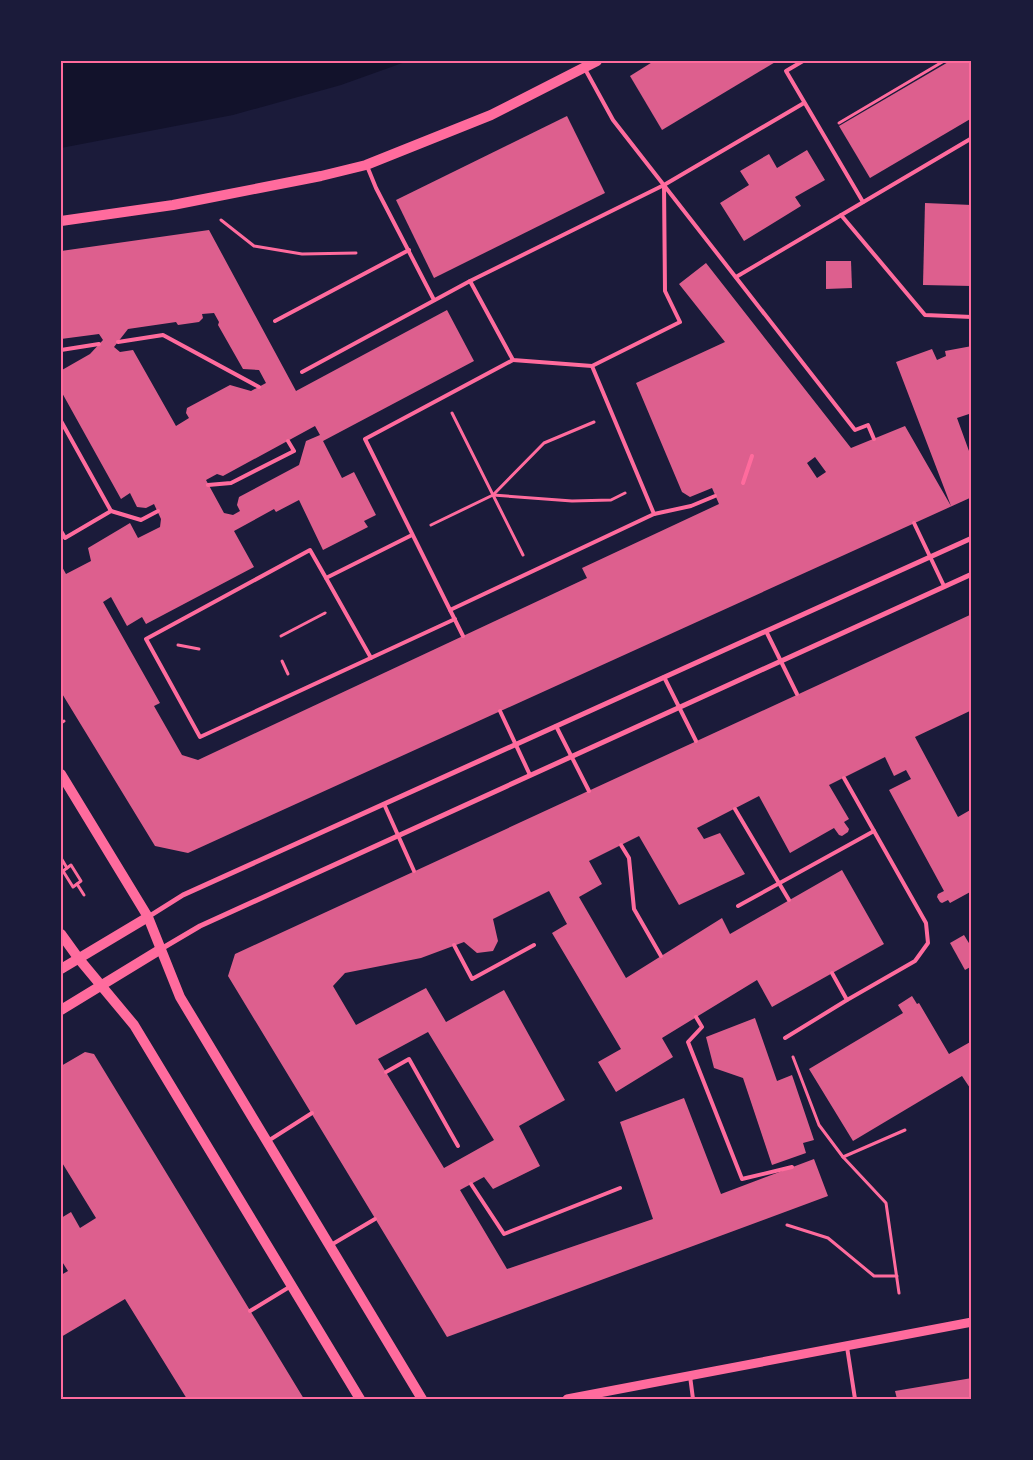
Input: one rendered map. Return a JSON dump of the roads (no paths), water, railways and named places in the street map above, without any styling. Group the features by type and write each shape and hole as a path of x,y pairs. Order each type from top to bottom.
{"main road":[{"path":"61,222 173,205 322,176 366,165 491,115 597,61"},
{"path":"61,774 148,917 180,997 422,1399"},
{"path":"61,969 148,917"},
{"path":"61,934 79,959 134,1025 360,1399"},
{"path":"61,1010 161,949"}],"street":[{"path":"148,917 183,895 972,538"},
{"path":"161,949 200,926 972,574"},
{"path":"568,1399 972,1322"}],"lane":[{"path":"803,61 786,71 863,202"},
{"path":"585,68 613,120 855,430 868,425 874,438"},
{"path":"302,372 470,281 664,185 804,103"},
{"path":"736,277 972,138"},
{"path":"366,165 434,300"},
{"path":"463,636 365,439 513,360 592,366 680,322 665,291 664,185"},
{"path":"841,215 925,316 972,317"},
{"path":"274,322 409,250"},
{"path":"470,281 513,360"},
{"path":"118,342 163,335 259,387"},
{"path":"61,350 99,344"},
{"path":"592,366 654,514"},
{"path":"61,421 111,511 141,520 158,511"},
{"path":"208,485 231,483 294,451 288,441"},
{"path":"743,483 752,456"},
{"path":"450,610 654,514 691,506 715,496"},
{"path":"61,531 65,538 111,511"},
{"path":"914,523 944,586"},
{"path":"326,578 412,534"},
{"path":"371,658 310,550 146,639 200,737 371,658 455,619"},
{"path":"766,631 798,694"},
{"path":"664,677 696,741"},
{"path":"500,711 530,775"},
{"path":"556,726 589,791"},
{"path":"785,1038 846,1000 915,961 928,943 926,923 844,778"},
{"path":"384,804 414,871"},
{"path":"735,808 789,900"},
{"path":"738,906 874,831"},
{"path":"621,845 629,858 634,909 661,956"},
{"path":"454,945 472,979 534,945"},
{"path":"832,973 846,1000"},
{"path":"696,1017 702,1027 688,1042 742,1179 792,1167"},
{"path":"386,1072 408,1059 458,1146"},
{"path":"266,1142 312,1114"},
{"path":"471,1184 504,1234 620,1188"},
{"path":"329,1246 376,1219"},
{"path":"250,1311 292,1286"},
{"path":"847,1345 855,1399"},
{"path":"690,1376 693,1399"}]}
